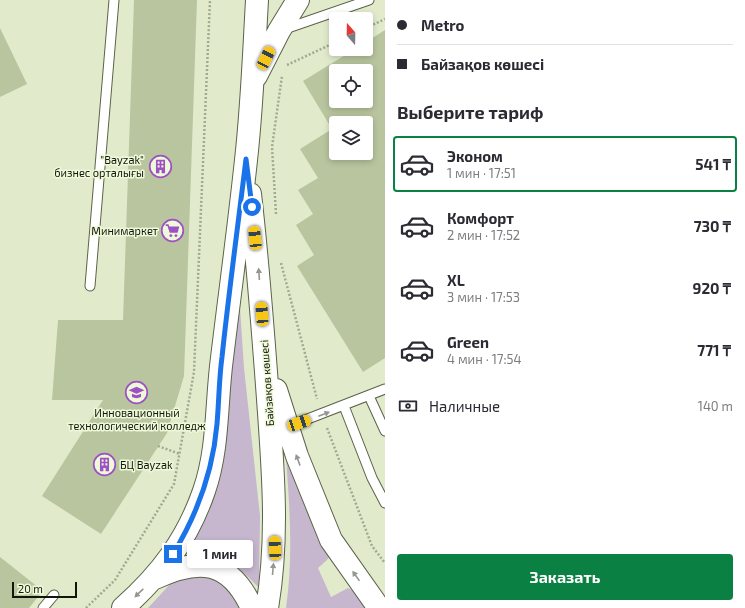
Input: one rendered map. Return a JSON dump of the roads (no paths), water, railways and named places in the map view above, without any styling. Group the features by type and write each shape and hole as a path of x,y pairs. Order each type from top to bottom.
{"main road":[{"name":"Байзақов көшесі","path":"155,578 173,554 196,513 205,489 212,459 217,423 218,385 246,159 257,0"},
{"path":"252,85 279,30 298,0"},
{"name":"Байзақов көшесі","path":"246,159 259,270 265,302 265,354 274,493 275,548 267,608"},
{"path":"265,354 287,427 310,491 331,540 379,608"},
{"path":"123,608 155,578 173,569 205,564 217,568 229,575 239,586 252,608"}],"lane":[{"path":"90,286 114,0"},
{"path":"279,30 369,0"},
{"path":"287,427 385,389"},
{"path":"369,396 385,432"},
{"path":"344,406 372,478 385,503"},
{"path":"43,608 54,595"}],"place":[{"name":"\"Bayzak\" бизнес орталығы","path":"160,166"},
{"name":"Минимаркет","path":"173,231"},
{"name":"Инновационный технологический колледж","path":"137,393"},
{"name":"БЦ Bayzak","path":"104,465"}]}
